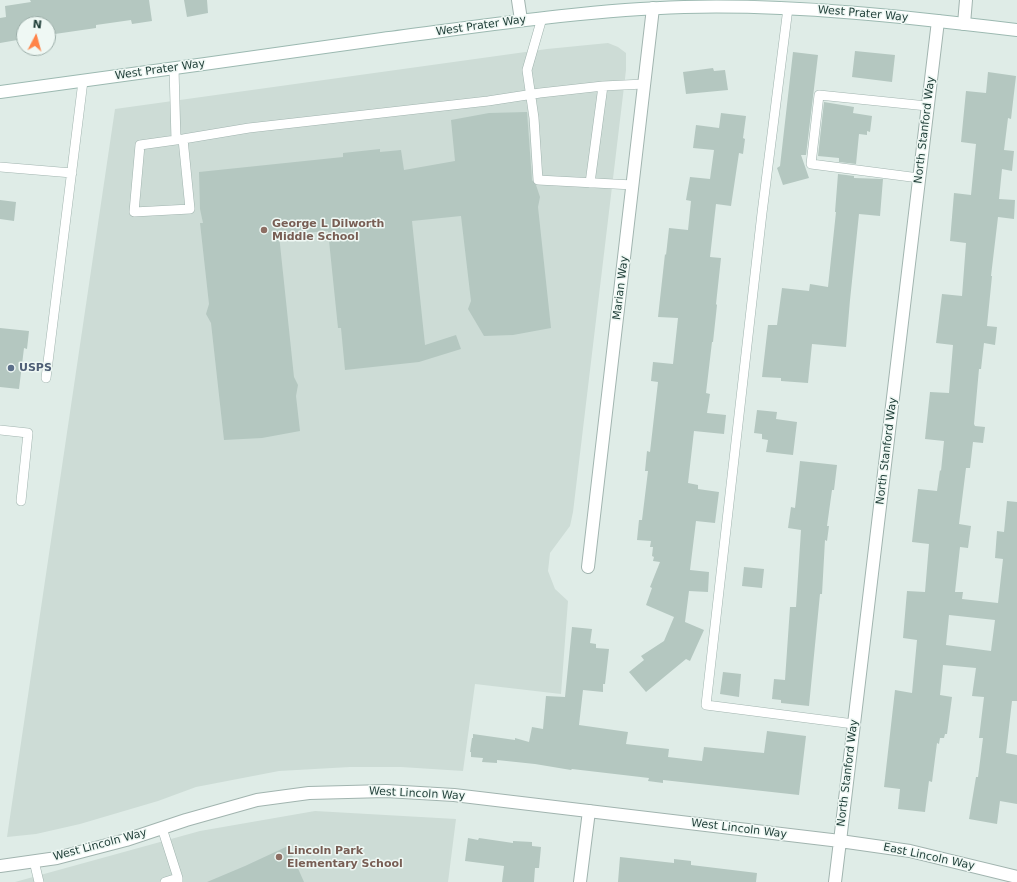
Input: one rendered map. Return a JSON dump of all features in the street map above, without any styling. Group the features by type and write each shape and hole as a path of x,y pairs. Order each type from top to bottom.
{"street":[{"path":"518,0 521,20"},
{"path":"964,24 966,0"},
{"name":"West Prater Way","path":"0,92 521,20 653,8 721,4 788,8 938,21 1017,30"},
{"name":"Marian Way","path":"588,567 653,8"},
{"name":"North Stanford Way","path":"835,882 938,21"},
{"name":"West Lincoln Way","path":"0,866 57,858 126,840 212,812 257,800 333,791 386,791 454,795 840,841"},
{"path":"580,882 589,811"},
{"name":"East Lincoln Way","path":"840,841 910,851 1017,877"}],"lane":[{"path":"788,8 762,213 706,705 854,724"},
{"path":"542,18 527,70 531,95 538,180 632,185"},
{"path":"174,68 180,140 190,209 134,212 140,145 180,140 250,128 488,102 540,93 603,86 644,84"},
{"path":"46,378 83,81"},
{"path":"590,183 603,86"},
{"path":"919,178 811,164 819,95 927,106"},
{"path":"0,167 72,174"},
{"path":"0,430 28,433 21,500"},
{"path":"162,828 178,880 166,882"},
{"path":"34,861 39,882"}],"shaded area":[{"path":"608,43 618,47 626,53 626,70 573,512 570,526 550,553 548,571 555,589 568,601 561,694 475,684 463,771 401,767 350,767 279,771 196,787 158,801 80,824 36,834 7,837 115,109 547,49"},
{"name":"Lincoln Park Elementary School","path":"315,811 456,819 448,882 15,882 200,831"}],"building":[{"path":"30,0 149,0 152,21 132,24 131,20 96,25 96,28 56,34 56,16 16,16 16,40 0,43 0,18 6,17 5,6 31,2"},
{"path":"184,0 207,0 208,13 187,17"},
{"path":"855,51 895,55 892,82 852,77"},
{"path":"793,52 818,55 806,155 801,155 809,178 783,185 777,168 780,166"},
{"path":"713,68 714,71 725,70 728,90 686,94 683,72"},
{"path":"988,72 1016,76 1011,119 1008,118 1004,150 1014,151 1012,171 1002,169 999,199 1015,200 1014,219 998,217 987,326 997,327 995,345 984,343 981,369 979,369 974,424 975,426 985,427 983,443 973,442 970,468 966,468 959,524 971,526 968,548 960,547 955,592 963,592 962,599 998,603 1003,559 995,558 997,531 1004,532 1007,501 1017,502 1017,701 1012,701 1006,753 1017,755 1017,804 1000,801 997,824 969,819 976,777 978,777 983,738 979,738 984,697 972,696 976,668 943,665 940,695 952,697 947,734 945,734 944,738 940,738 939,744 937,743 932,782 929,781 925,812 898,809 900,789 884,787 895,690 912,693 917,640 903,638 907,591 925,592 929,544 912,542 918,489 937,491 940,470 941,471 944,441 925,439 930,392 949,393 953,345 936,343 942,294 962,296 966,243 950,241 954,193 971,195 976,144 961,142 966,91 986,93","holes":["949,615 995,620 991,651 946,645"]},
{"path":"824,102 854,107 853,113 872,116 870,132 867,131 867,135 859,134 856,164 839,162 839,158 818,156"},
{"path":"527,112 532,180 536,185 540,197 538,207 551,328 513,335 484,336 468,309 471,301 461,216 412,221 425,345 456,335 461,349 419,362 345,370 341,328 338,328 328,231 279,235 294,377 298,385 296,396 300,431 262,438 224,440 211,323 206,314 209,304 200,223 203,223 200,209 199,172 343,157 343,153 380,149 380,152 401,150 404,170 455,161 451,120 489,113"},
{"path":"721,113 746,116 743,138 745,139 743,154 739,153 731,206 716,204 710,257 721,258 713,342 706,393 710,394 707,413 726,415 724,434 694,431 688,483 698,485 698,489 719,492 715,523 696,521 690,570 709,572 708,592 689,591 685,622 704,630 690,661 686,659 646,692 629,672 644,660 641,656 664,641 674,617 646,605 652,588 650,587 660,562 653,561 653,547 650,547 651,541 637,540 639,520 642,520 648,471 645,471 647,451 650,452 658,382 651,381 653,362 673,364 678,318 658,317 665,254 666,255 669,228 688,230 691,201 686,200 690,177 710,179 714,150 693,148 696,125 719,128"},
{"path":"838,174 854,176 854,178 883,179 880,216 859,214 846,347 812,344 808,383 781,381 781,378 762,377 768,325 777,325 782,288 809,291 810,284 828,287 836,212"},
{"path":"0,200 16,202 14,221 0,219"},
{"name":"USPS","path":"0,328 29,331 27,349 24,348 19,389 0,387"},
{"path":"757,410 777,412 776,419 797,422 793,455 766,452 768,440 762,439 762,434 754,433"},
{"path":"800,461 837,465 827,526 829,526 827,541 825,540 822,594 820,594 809,706 781,703 781,700 772,699 774,679 785,680 790,607 796,607 801,530 788,528 791,507 795,508"},
{"path":"744,567 764,569 762,588 742,586"},
{"path":"572,627 592,629 590,643 596,644 596,648 609,649 603,692 583,690 579,725 628,732 626,744 669,749 668,757 702,761 704,747 764,753 767,731 806,736 799,795 663,780 663,783 648,781 649,778 571,770 535,764 497,760 497,763 482,762 483,758 471,757 470,752 473,734 515,740 515,738 529,742 532,727 543,729 546,696 565,697"},
{"path":"723,672 741,674 739,697 720,694"},
{"path":"468,838 478,840 479,838 513,843 513,841 532,842 532,846 541,847 539,868 535,868 534,882 502,882 504,866 465,861"},
{"path":"288,846 304,882 207,882 245,866"},
{"path":"620,857 674,863 674,859 691,861 691,865 757,873 756,882 618,882"}],"place":[{"name":"George L Dilworth Middle School","path":"264,230"},
{"name":"USPS","path":"11,368"},
{"name":"Lincoln Park Elementary School","path":"279,857"}]}
